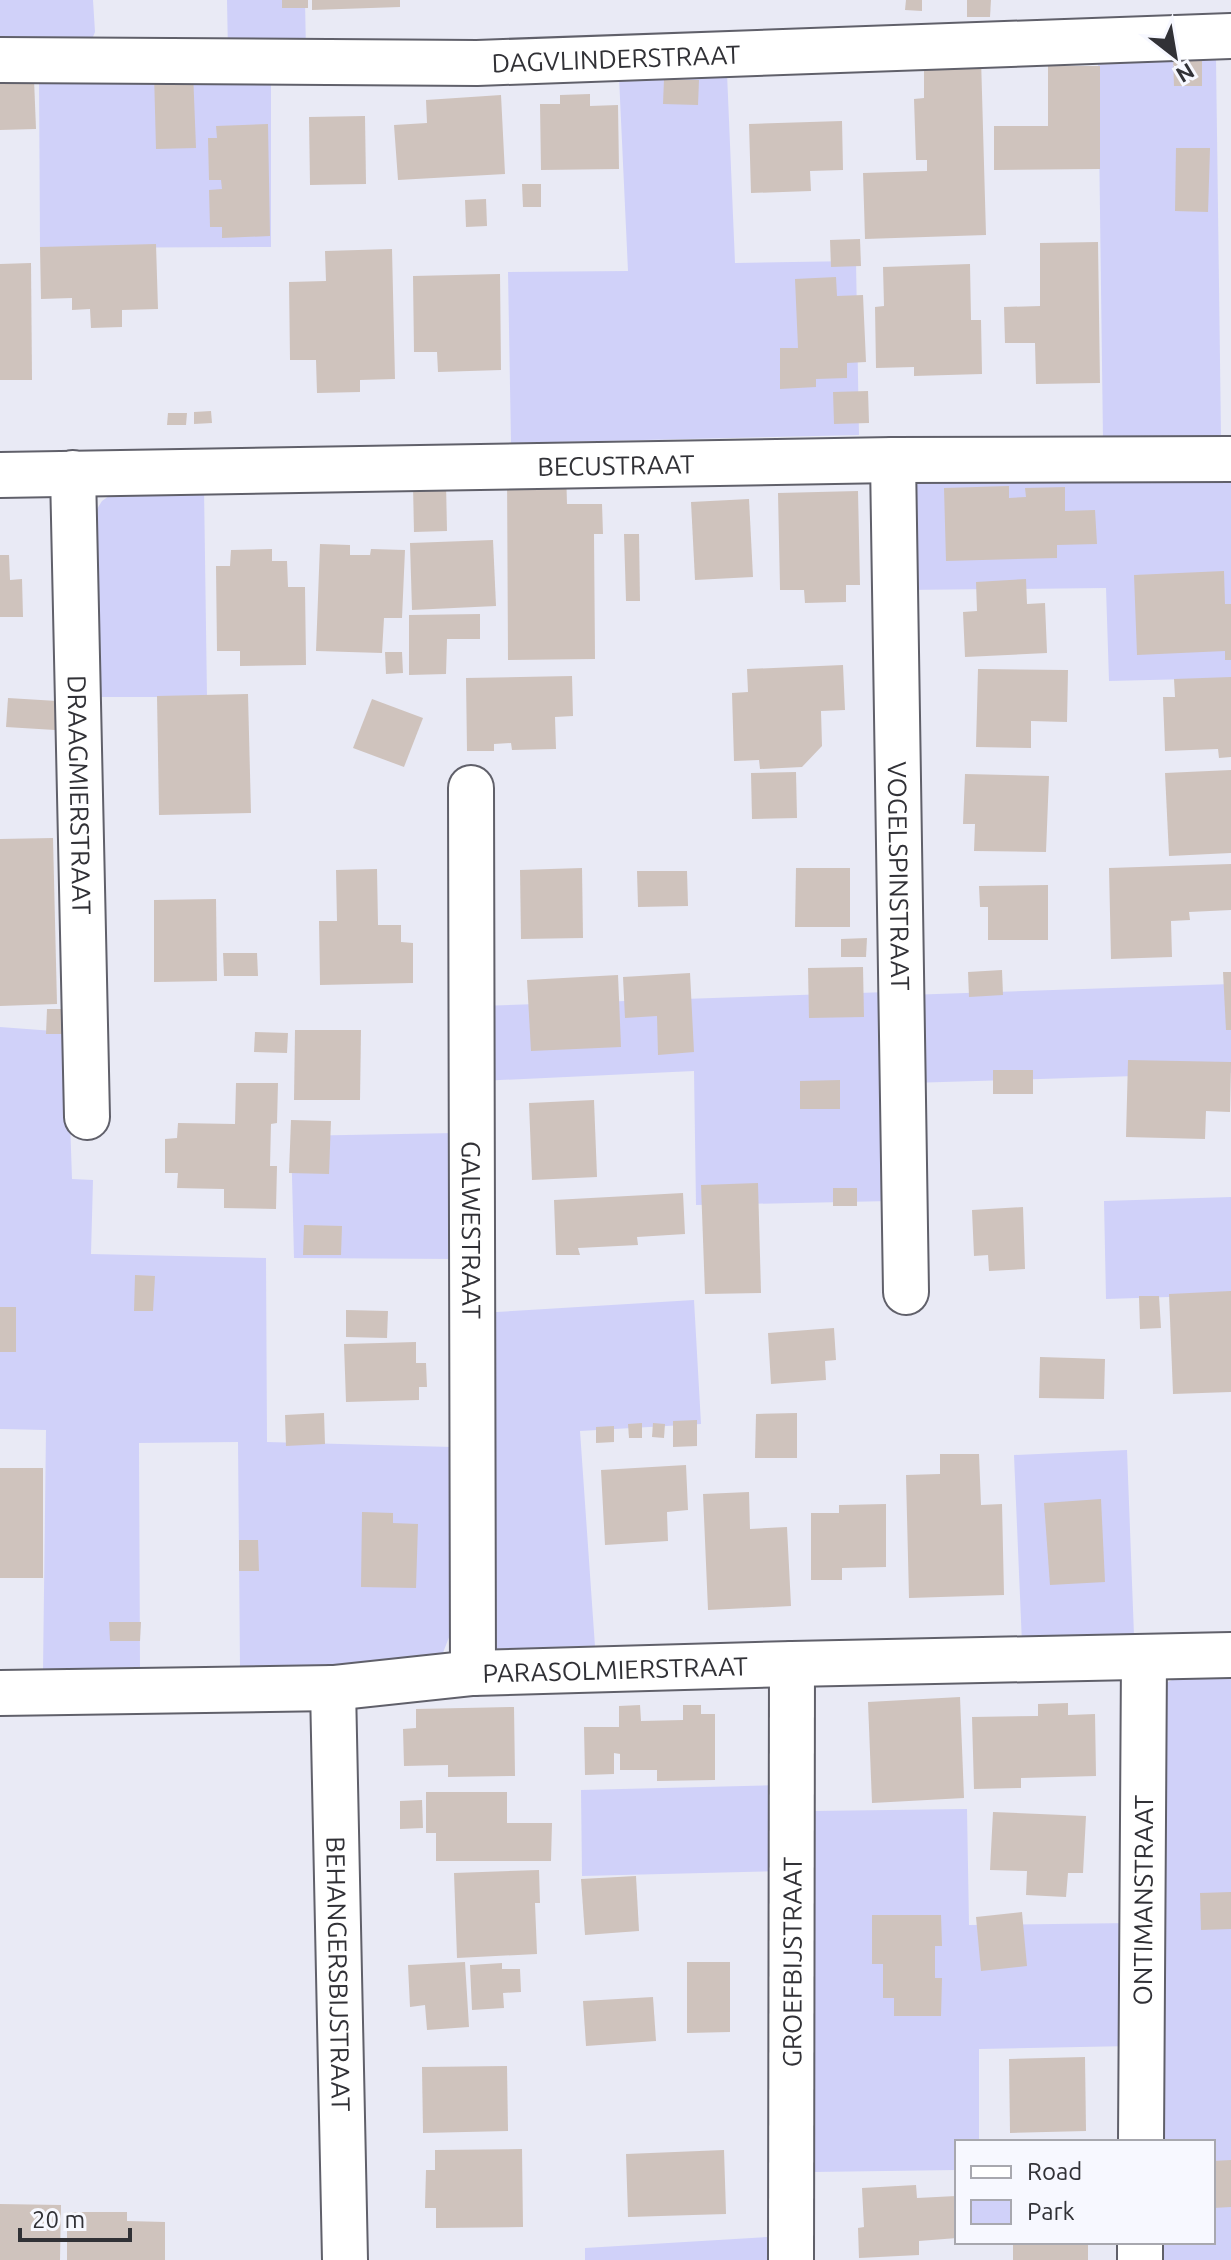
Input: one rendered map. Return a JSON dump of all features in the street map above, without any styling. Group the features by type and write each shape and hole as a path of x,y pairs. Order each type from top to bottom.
{"street":[{"name":"DAGVLINDERSTRAAT","path":"0,60 477,63 1231,36"},
{"name":"BECUSTRAAT","path":"0,475 893,460 1231,459"},
{"name":"VOGELSPINSTRAAT","path":"893,460 906,1292"},
{"name":"DRAAGMIERSTRAAT","path":"73,473 87,1117"},
{"name":"GALWESTRAAT","path":"471,788 473,1673"},
{"name":"PARASOLMIERSTRAAT","path":"0,1693 333,1688 473,1673 1231,1655"},
{"name":"ONTIMANSTRAAT","path":"1141,2140 1144,1658"},
{"name":"GROEFBIJSTRAAT","path":"791,2260 792,1664"},
{"name":"BEHANGERSBIJSTRAAT","path":"333,1688 345,2260"}],"green space":[{"path":"0,0 93,0 95,32 87,51 0,53"},
{"path":"227,0 305,0 306,53 228,53"},
{"path":"1216,59 1221,436 1103,439 1098,61"},
{"path":"727,73 735,263 856,261 859,435 511,443 508,272 628,271 619,77"},
{"path":"271,78 271,247 40,248 39,80"},
{"path":"1231,478 1231,678 1109,681 1106,588 904,590 907,493 920,482"},
{"path":"204,488 207,697 97,697 92,517 102,501 119,489"},
{"path":"1231,984 1231,1073 910,1083 907,995"},
{"path":"888,992 891,1201 696,1205 694,1071 480,1081 480,1006"},
{"path":"0,1027 67,1032 72,1179 93,1180 91,1254 266,1258 267,1442 452,1447 451,1632 441,1658 417,1667 240,1668 238,1442 139,1443 140,1669 43,1672 46,1430 0,1429"},
{"path":"456,1133 456,1259 294,1258 291,1136"},
{"path":"1231,1197 1231,1295 1106,1299 1104,1201"},
{"path":"694,1300 701,1424 580,1431 596,1661 501,1665 483,1649 479,1313"},
{"path":"1127,1450 1135,1662 1023,1667 1014,1455"},
{"path":"1184,1674 1231,1674 1231,2260 1157,2260 1157,2244 1215,2244 1215,2140 1158,2140 1164,1684"},
{"path":"783,1785 785,1871 582,1876 581,1790"},
{"path":"967,1809 969,1925 1131,1923 1132,2046 979,2049 979,2140 955,2140 955,2170 813,2172 811,1811"},
{"path":"784,2236 785,2260 585,2260 585,2248"}],"building":[{"path":"282,0 308,0 308,8 282,8"},
{"path":"312,0 400,0 400,7 312,10"},
{"path":"906,0 922,0 922,11 905,10"},
{"path":"967,0 991,0 990,17 967,17"},
{"path":"1173,57 1202,57 1202,86 1174,86"},
{"path":"981,58 986,235 865,239 863,173 927,171 927,160 916,160 914,99 924,98 924,60"},
{"path":"1048,66 1100,66 1100,169 994,170 994,126 1048,126"},
{"path":"193,71 196,148 156,149 154,73"},
{"path":"34,79 36,129 0,130 0,80"},
{"path":"664,79 699,80 698,105 663,104"},
{"path":"590,94 590,106 618,105 619,169 541,170 540,104 560,104 560,95"},
{"path":"501,95 505,174 398,180 394,125 427,123 426,100"},
{"path":"365,116 366,184 310,185 309,117"},
{"path":"842,121 843,170 810,171 811,191 751,193 749,124"},
{"path":"268,124 270,236 222,238 222,227 210,227 209,190 222,189 221,180 209,180 208,138 217,138 216,126"},
{"path":"1176,148 1210,148 1208,212 1175,211"},
{"path":"522,184 541,184 541,207 523,207"},
{"path":"486,199 487,226 466,227 465,200"},
{"path":"860,239 861,266 831,267 830,240"},
{"path":"1098,242 1100,383 1036,384 1035,343 1005,343 1004,307 1040,306 1040,243"},
{"path":"156,244 158,309 122,310 122,327 91,328 90,309 72,310 72,298 41,299 40,247"},
{"path":"392,249 395,379 360,380 360,392 317,393 316,360 290,360 289,282 326,281 325,251"},
{"path":"31,263 32,380 0,380 0,264"},
{"path":"970,264 971,320 981,320 982,374 914,376 914,367 876,368 875,307 884,306 883,267"},
{"path":"500,274 501,370 438,372 437,352 414,352 413,276"},
{"path":"836,277 837,296 863,295 866,362 847,363 847,378 816,379 816,387 780,389 780,348 798,348 795,279"},
{"path":"868,391 869,423 834,424 833,392"},
{"path":"211,411 212,423 194,424 194,412"},
{"path":"168,413 187,413 186,425 167,425"},
{"path":"566,469 567,504 602,504 603,534 594,534 595,659 508,660 507,471"},
{"path":"446,483 447,531 414,532 413,485"},
{"path":"1009,486 1009,498 1026,497 1025,488 1065,487 1065,511 1095,510 1097,544 1057,545 1057,558 946,561 944,488"},
{"path":"858,491 860,585 846,585 846,602 805,603 804,590 780,590 778,493"},
{"path":"749,499 753,577 695,580 691,502"},
{"path":"624,534 639,534 640,601 626,601"},
{"path":"493,540 496,606 412,610 410,543"},
{"path":"320,544 350,545 350,555 370,555 371,549 405,550 402,618 384,618 382,653 316,651"},
{"path":"272,549 272,561 287,561 288,587 305,587 306,665 240,666 240,651 217,651 216,566 230,566 231,550"},
{"path":"0,555 9,555 10,580 22,579 23,617 0,617"},
{"path":"1224,571 1225,604 1231,604 1231,660 1225,660 1225,651 1137,655 1134,575"},
{"path":"1026,579 1027,604 1045,603 1047,653 965,657 963,612 977,611 976,582"},
{"path":"480,614 480,639 447,639 446,674 409,675 409,615"},
{"path":"385,652 402,652 403,673 386,674"},
{"path":"843,665 845,710 821,711 822,746 802,767 760,769 759,760 734,761 732,693 748,692 747,669"},
{"path":"978,669 1068,670 1067,722 1031,721 1031,748 976,747"},
{"path":"572,676 573,716 555,717 556,749 512,750 511,743 494,744 494,751 467,751 466,678"},
{"path":"1231,677 1231,757 1219,758 1218,749 1165,751 1163,697 1175,697 1174,679"},
{"path":"248,694 251,813 159,815 157,696"},
{"path":"8,698 57,701 55,730 6,727"},
{"path":"372,699 423,718 404,767 353,748"},
{"path":"1231,770 1231,853 1169,856 1165,773"},
{"path":"796,772 797,818 752,819 751,773"},
{"path":"965,774 1049,776 1046,852 974,851 975,824 963,824"},
{"path":"53,838 57,1004 0,1006 0,839"},
{"path":"1231,864 1231,910 1189,912 1190,920 1171,921 1172,957 1111,959 1109,868"},
{"path":"582,868 583,938 521,939 520,870"},
{"path":"796,868 850,868 850,927 795,927"},
{"path":"377,869 378,925 401,925 401,942 413,943 413,983 320,985 319,921 337,921 336,870"},
{"path":"637,871 687,871 688,906 638,907"},
{"path":"1048,885 1048,940 988,940 988,907 980,907 979,886"},
{"path":"216,899 217,981 154,982 154,900"},
{"path":"867,938 866,957 841,957 841,939"},
{"path":"223,953 257,953 258,976 224,976"},
{"path":"863,967 864,1017 809,1018 808,968"},
{"path":"1002,970 1003,995 969,997 968,972"},
{"path":"1223,972 1231,972 1231,1030 1226,1030"},
{"path":"690,973 694,1052 658,1055 657,1016 625,1018 623,977"},
{"path":"618,975 621,1047 531,1051 527,980"},
{"path":"47,1009 65,1009 64,1034 46,1034"},
{"path":"295,1030 361,1030 360,1100 294,1100"},
{"path":"255,1032 288,1033 287,1053 254,1052"},
{"path":"1128,1060 1231,1062 1230,1112 1206,1111 1205,1139 1126,1137"},
{"path":"993,1070 1033,1070 1033,1094 993,1094"},
{"path":"840,1080 840,1109 800,1109 800,1081"},
{"path":"236,1083 278,1083 277,1123 271,1124 270,1166 277,1166 276,1209 224,1208 224,1189 177,1188 178,1173 165,1173 165,1139 177,1138 178,1123 235,1124"},
{"path":"594,1100 597,1177 532,1180 529,1103"},
{"path":"291,1120 331,1121 329,1174 289,1173"},
{"path":"758,1183 761,1293 705,1294 701,1185"},
{"path":"833,1188 857,1188 857,1206 833,1206"},
{"path":"683,1193 685,1234 637,1237 638,1245 578,1248 580,1255 556,1255 554,1200"},
{"path":"1023,1207 1025,1269 989,1271 988,1255 974,1256 972,1210"},
{"path":"304,1225 342,1226 341,1255 303,1255"},
{"path":"135,1275 155,1276 153,1311 134,1311"},
{"path":"1231,1291 1231,1392 1173,1394 1169,1294"},
{"path":"1139,1296 1159,1296 1161,1328 1140,1329"},
{"path":"0,1307 16,1307 16,1352 0,1352"},
{"path":"346,1310 388,1311 387,1338 346,1337"},
{"path":"834,1328 836,1360 825,1361 826,1380 771,1384 768,1333"},
{"path":"416,1342 416,1363 426,1363 427,1387 419,1387 419,1400 346,1402 344,1344"},
{"path":"1040,1357 1105,1359 1104,1399 1039,1398"},
{"path":"324,1413 325,1444 286,1446 285,1415"},
{"path":"797,1413 797,1458 755,1458 756,1414"},
{"path":"697,1420 697,1446 673,1447 673,1421"},
{"path":"642,1423 642,1438 629,1438 628,1424"},
{"path":"653,1423 665,1424 664,1438 652,1437"},
{"path":"614,1426 614,1442 596,1443 596,1427"},
{"path":"940,1454 979,1454 981,1505 1002,1504 1004,1595 909,1598 906,1475 940,1474"},
{"path":"686,1465 688,1510 667,1512 668,1541 605,1545 601,1470"},
{"path":"0,1468 43,1468 43,1578 0,1578"},
{"path":"749,1492 750,1529 787,1527 791,1606 708,1610 703,1494"},
{"path":"1101,1499 1105,1582 1050,1585 1044,1503"},
{"path":"886,1504 886,1567 842,1568 842,1580 811,1580 811,1513 839,1513 839,1505"},
{"path":"362,1512 393,1513 393,1523 418,1524 416,1588 361,1587"},
{"path":"239,1540 258,1540 259,1571 239,1571"},
{"path":"109,1622 141,1622 140,1641 110,1641"},
{"path":"960,1697 964,1798 872,1803 868,1702"},
{"path":"1068,1703 1068,1715 1095,1714 1096,1776 1021,1778 1021,1788 974,1789 972,1717 1038,1716 1038,1704"},
{"path":"640,1705 641,1721 683,1720 683,1705 701,1705 701,1714 715,1714 715,1780 657,1781 657,1770 620,1770 620,1754 614,1753 614,1774 585,1775 584,1727 619,1727 619,1706"},
{"path":"514,1707 515,1776 448,1777 448,1765 404,1766 403,1729 416,1728 416,1709"},
{"path":"426,1792 507,1792 507,1823 552,1823 551,1861 436,1861 436,1833 426,1833"},
{"path":"422,1800 423,1828 400,1829 400,1801"},
{"path":"993,1812 1086,1816 1083,1873 1068,1873 1066,1897 1026,1895 1027,1871 990,1870"},
{"path":"539,1870 540,1903 535,1903 537,1954 457,1958 454,1873"},
{"path":"636,1876 639,1931 585,1935 581,1879"},
{"path":"1231,1892 1231,1929 1201,1930 1200,1893"},
{"path":"1022,1912 1027,1966 981,1971 976,1917"},
{"path":"872,1915 941,1915 942,1946 935,1946 935,1978 942,1978 941,2016 894,2016 894,1998 883,1998 883,1964 872,1964"},
{"path":"465,1962 469,2027 427,2030 425,2005 410,2007 408,1965"},
{"path":"687,1962 730,1962 730,2032 687,2033"},
{"path":"502,1963 502,1969 520,1969 521,1992 503,1993 504,2008 472,2010 470,1965"},
{"path":"653,1997 656,2041 586,2046 583,2001"},
{"path":"1085,2057 1086,2131 1010,2133 1009,2059"},
{"path":"507,2066 508,2131 423,2133 422,2067"},
{"path":"522,2149 523,2227 436,2228 436,2208 425,2208 426,2170 435,2170 435,2150"},
{"path":"724,2150 726,2214 628,2217 626,2154"},
{"path":"1231,2160 1231,2207 1215,2208 1215,2161"},
{"path":"916,2185 917,2198 955,2196 955,2238 919,2241 919,2255 859,2258 858,2228 864,2227 862,2188"},
{"path":"0,2204 61,2205 60,2260 0,2260"},
{"path":"67,2212 127,2212 127,2221 165,2222 165,2260 67,2260"},
{"path":"1013,2244 1088,2244 1088,2260 1013,2260"}]}
